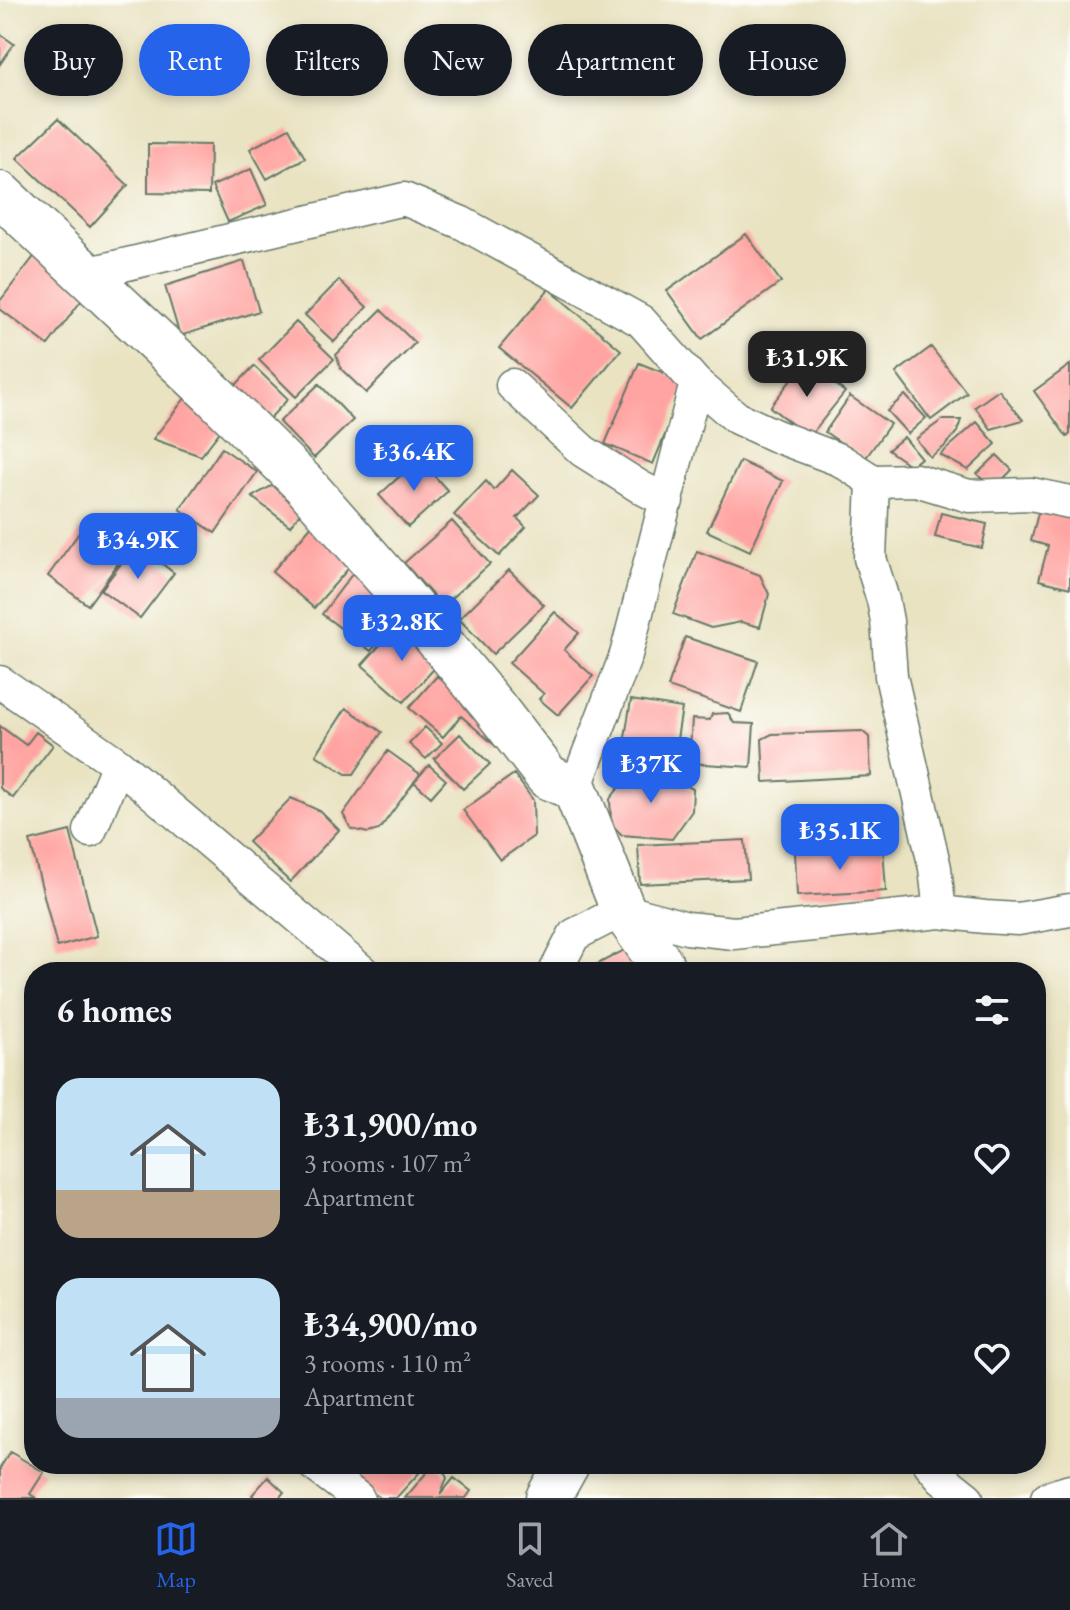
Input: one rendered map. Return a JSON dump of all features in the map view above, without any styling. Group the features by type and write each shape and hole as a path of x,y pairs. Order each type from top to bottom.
{"street":[{"path":"85,274 404,199 462,223 641,321 696,383 737,418 840,460 873,481 916,480 969,496 1031,494 1070,502"},
{"path":"5,210 85,274 304,484 391,583 548,777 575,789"},
{"path":"660,962 623,910 575,789 626,655 696,383"},
{"path":"512,385 583,451 667,501"},
{"path":"873,481 870,558 885,611 891,676 935,868 940,912"},
{"path":"0,682 118,764 351,962"},
{"path":"90,831 118,764"},
{"path":"560,962 574,935 623,910 687,928 734,933 940,912 1018,919 1070,910"},
{"path":"326,1474 358,1498"},
{"path":"548,1498 561,1474"},
{"path":"939,1474 967,1498"},
{"path":"1047,1498 1070,1491"}],"building":[{"path":"0,34 14,44 0,64"},
{"path":"58,119 128,185 90,227 17,158"},
{"path":"289,128 305,158 267,179 250,149"},
{"path":"148,144 210,145 209,194 148,193"},
{"path":"251,169 267,205 228,222 212,186"},
{"path":"746,234 781,282 702,339 667,291"},
{"path":"36,254 87,293 48,345 0,309 0,301"},
{"path":"244,261 259,311 180,336 165,286"},
{"path":"339,280 367,307 334,342 305,315"},
{"path":"549,289 621,350 572,408 499,348"},
{"path":"381,310 415,343 366,393 341,369 336,355"},
{"path":"296,322 334,359 296,397 259,360"},
{"path":"931,347 967,393 931,420 896,373"},
{"path":"805,362 845,392 809,437 770,407"},
{"path":"639,363 687,382 653,464 605,444"},
{"path":"1070,365 1070,434 1067,437 1034,391"},
{"path":"254,366 288,399 268,420 234,387"},
{"path":"319,384 353,420 314,458 279,422"},
{"path":"999,390 1023,420 991,429 975,407"},
{"path":"190,392 228,421 201,456 153,439"},
{"path":"905,395 926,418 908,434 887,411"},
{"path":"850,396 890,424 865,459 825,432"},
{"path":"942,420 961,420 957,432 930,457 916,439"},
{"path":"977,422 996,444 968,470 940,455"},
{"path":"904,437 921,458 911,466 888,450"},
{"path":"222,448 257,472 215,533 180,509"},
{"path":"997,455 1012,470 993,489 977,474"},
{"path":"419,459 448,491 408,527 379,495"},
{"path":"740,461 783,481 750,551 707,531"},
{"path":"512,470 539,495 517,518 526,527 499,556 454,515 486,481 494,490"},
{"path":"277,483 306,505 290,526 252,497"},
{"path":"1039,509 1070,512 1070,588 1039,580 1048,546 1031,541"},
{"path":"941,513 987,524 982,548 935,537"},
{"path":"319,517 361,554 314,608 272,572"},
{"path":"452,521 490,564 442,606 404,563"},
{"path":"84,526 125,554 88,605 48,576"},
{"path":"136,544 174,573 140,618 101,590"},
{"path":"697,551 760,575 769,594 760,627 741,622 711,628 673,614"},
{"path":"356,569 393,597 393,622 371,651 322,614"},
{"path":"509,570 544,605 493,654 459,619"},
{"path":"555,612 579,633 564,650 593,676 558,715 539,699 544,694 509,663"},
{"path":"399,624 441,661 404,702 362,665"},
{"path":"685,637 758,661 741,712 668,687"},
{"path":"437,676 508,737 498,748 461,716 443,737 409,708"},
{"path":"631,700 682,708 673,764 622,756"},
{"path":"346,708 382,732 354,774 346,774 316,755"},
{"path":"728,713 734,723 754,724 751,767 689,763 692,719 710,720 712,714"},
{"path":"0,726 26,745 36,732 53,745 13,798 0,788"},
{"path":"425,727 442,743 426,759 409,744"},
{"path":"862,731 869,737 871,776 764,782 762,739 772,734"},
{"path":"460,734 490,764 463,789 434,759"},
{"path":"388,751 420,774 379,830 368,833 351,829 343,814"},
{"path":"429,765 446,780 431,797 414,782"},
{"path":"634,769 661,772 693,789 692,811 672,839 622,835 611,824 610,799"},
{"path":"514,774 533,800 534,836 500,860 463,810"},
{"path":"291,798 320,811 339,830 290,882 248,842"},
{"path":"70,831 97,936 57,947 30,841"},
{"path":"745,840 748,879 640,884 638,845"},
{"path":"883,847 886,891 797,896 795,852"},
{"path":"634,945 643,962 601,962"},
{"path":"10,1452 24,1460 24,1474 43,1474 30,1494 36,1498 0,1498 0,1468"},
{"path":"344,1474 418,1474 396,1498 381,1498"},
{"path":"425,1474 445,1474 447,1478 440,1495 454,1478 471,1491 466,1498 405,1498"},
{"path":"268,1477 284,1492 279,1498 255,1498 252,1495"}]}
